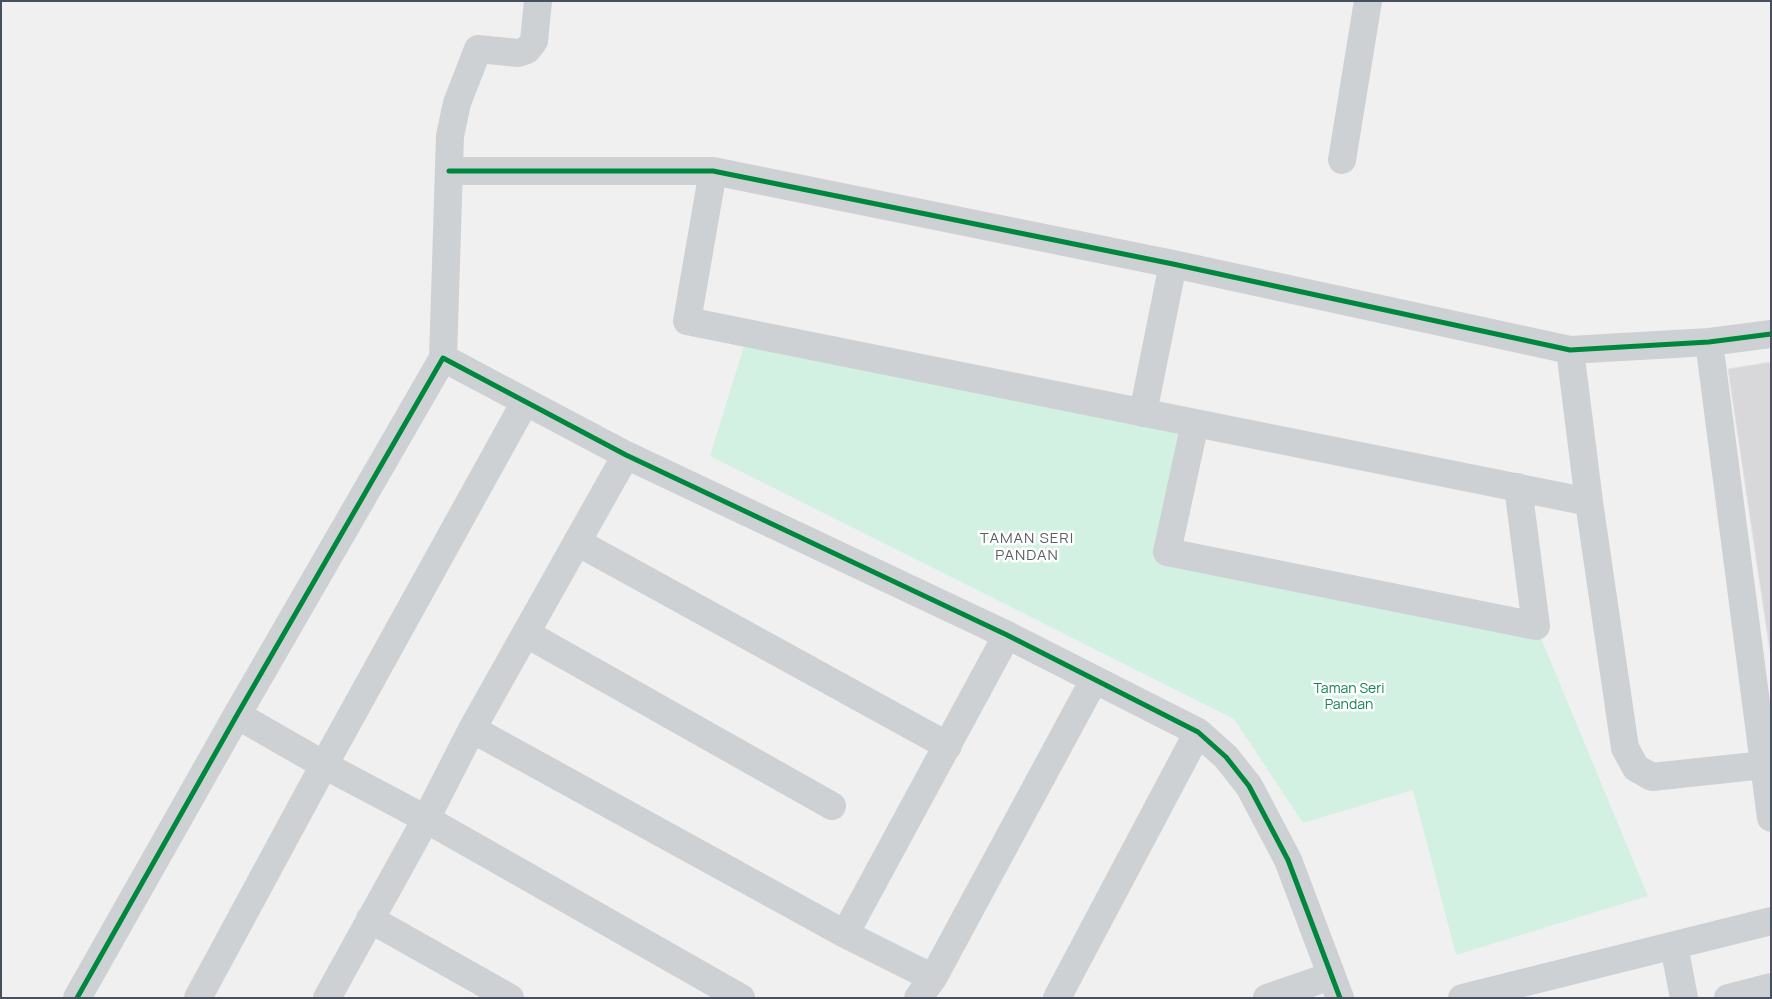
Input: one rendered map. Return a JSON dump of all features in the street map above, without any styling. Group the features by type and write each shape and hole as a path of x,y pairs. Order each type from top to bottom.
{"street":[{"path":"78,998 237,715 443,358 450,136 457,103 478,48 518,53 527,50 534,41 538,1"},
{"path":"1342,160 1368,1"},
{"path":"450,171 713,171 1173,264 1570,350 1709,342 1771,334"},
{"path":"713,171 687,321 1589,502"},
{"path":"1144,412 1173,264"},
{"path":"1709,342 1771,818"},
{"path":"1570,350 1589,502 1625,748 1636,768 1652,777 1764,765"},
{"path":"443,358 626,455 1007,636 1198,732 1226,757 1249,786 1288,860 1336,987 1267,998"},
{"path":"198,998 324,765 525,402"},
{"path":"1195,423 1168,552 1536,626 1518,488"},
{"path":"327,998 426,819 472,729 626,455"},
{"path":"577,542 948,746"},
{"path":"526,634 832,806"},
{"path":"845,934 1007,636"},
{"path":"472,729 845,934 926,988 1094,680"},
{"path":"237,715 324,765 426,819 741,998"},
{"path":"1057,998 1198,732"},
{"path":"370,919 510,998"},
{"path":"1462,998 1771,921"},
{"path":"1674,946 1684,998"},
{"path":"1728,998 1771,987"}],"green space":[{"name":"Taman Seri Pandan","path":"748,333 1192,435 1168,552 1536,626 1648,896 1456,955 1413,790 1303,823 1234,719 710,456"}],"building":[{"path":"1771,362 1771,659 1728,369"}],"cycle path":[{"path":"449,171 713,171 1173,264 1570,350 1709,342 1771,334"},
{"path":"77,998 237,715 443,358 626,455 1007,635 1198,732 1226,757 1249,786 1288,860 1340,998"}],"district":[{"name":"TAMAN SERI PANDAN","path":"1027,548"}]}
